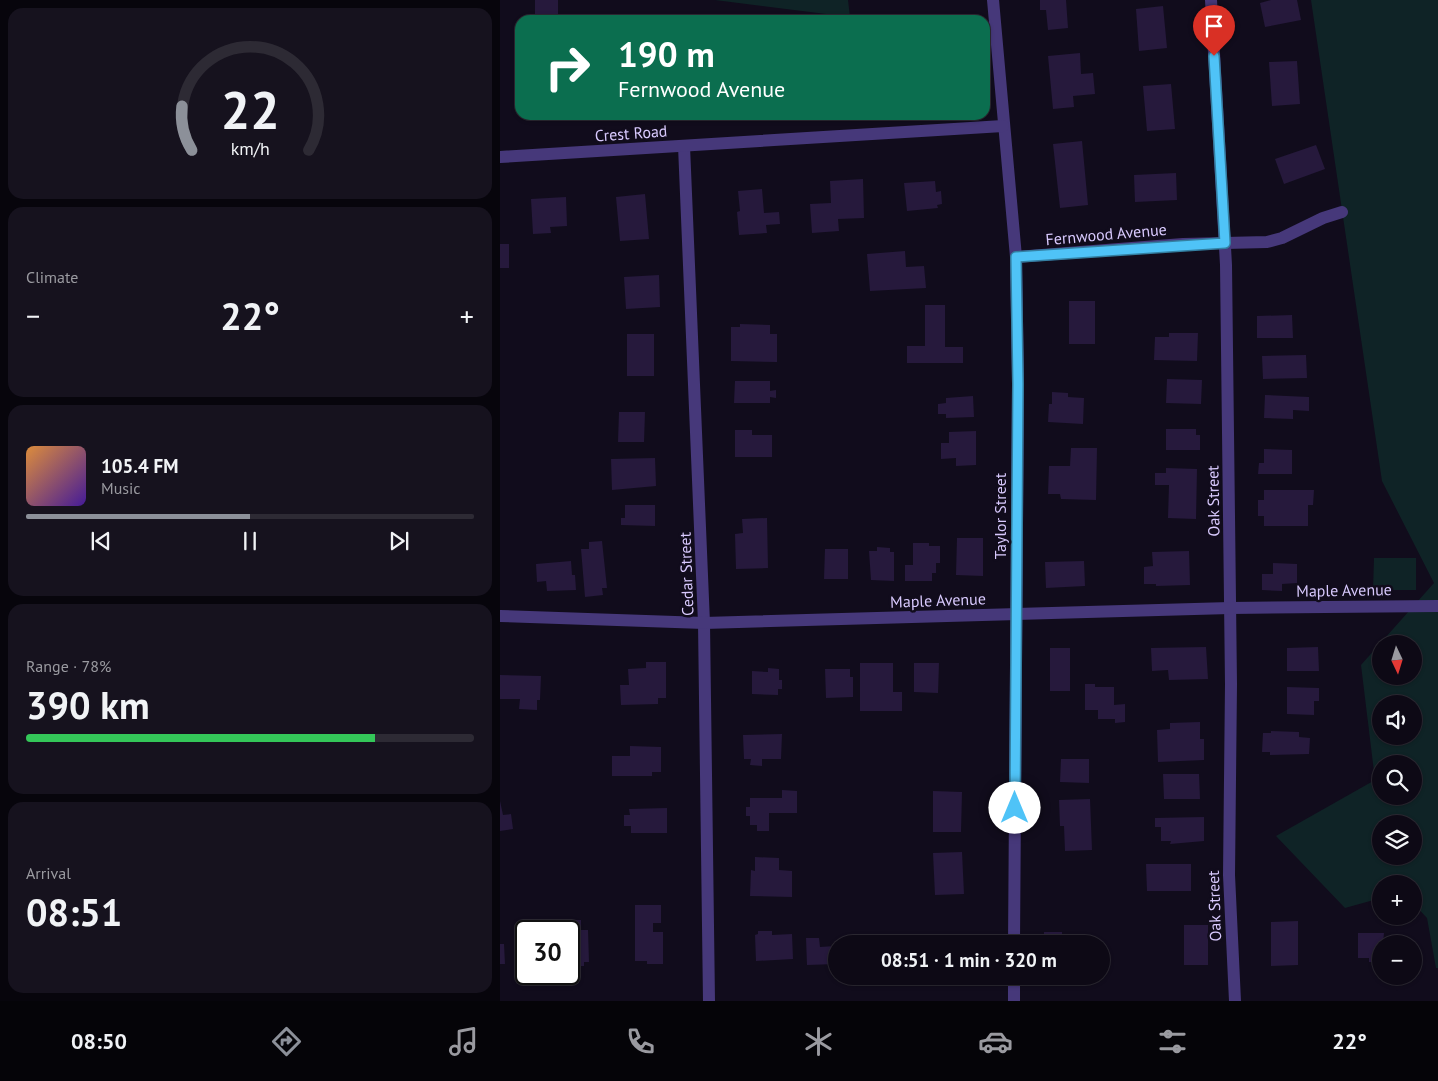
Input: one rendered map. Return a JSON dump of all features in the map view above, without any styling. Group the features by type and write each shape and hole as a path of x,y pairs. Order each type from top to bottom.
{"street":[{"name":"Taylor Street","path":"993,0 1016,257 1018,384 1014,935"},
{"name":"Oak Street","path":"1211,0 1225,243 1230,608 1229,875 1235,1001"},
{"name":"Crest Road","path":"500,157 1003,126"},
{"name":"Cedar Street","path":"684,146 704,623 709,1001"},
{"name":"Fernwood Avenue","path":"1016,257 1225,243 1267,242 1282,238 1323,218 1342,212"},
{"name":"Maple Avenue","path":"500,616 704,623 1230,608 1438,606"},
{"path":"1014,985 1014,1001"}],"green space":[{"path":"715,0 848,0 850,15 834,15"},
{"path":"1311,0 1438,0 1438,968 1436,968 1427,918 1422,913 1422,875 1372,875 1372,900 1345,908 1276,836 1372,782 1372,805 1422,805 1422,755 1372,755 1361,665 1372,653 1372,685 1422,685 1422,635 1388,635 1434,583 1382,481"},
{"path":"1374,558 1416,558 1416,590 1373,590"}],"building":[{"path":"535,0 558,0 558,14 535,15"},
{"path":"1040,0 1066,0 1068,28 1048,30 1046,10 1040,10"},
{"path":"1271,0 1297,0 1301,20 1265,27 1260,3"},
{"path":"1163,6 1167,48 1139,51 1136,9"},
{"path":"1080,53 1081,74 1093,73 1095,94 1073,96 1074,107 1053,109 1048,56"},
{"path":"1297,61 1300,104 1272,106 1269,62"},
{"path":"1171,84 1175,129 1147,131 1143,86"},
{"path":"1082,141 1088,205 1060,208 1053,144"},
{"path":"1316,145 1325,169 1284,184 1275,159"},
{"path":"1176,173 1177,200 1135,202 1134,175"},
{"path":"863,179 864,218 838,219 839,231 812,233 810,204 831,203 830,181"},
{"path":"935,181 936,192 941,191 942,204 937,205 938,208 907,211 904,183"},
{"path":"762,189 764,213 779,212 780,224 766,225 767,233 739,235 737,212 740,211 738,191"},
{"path":"645,194 649,239 620,241 616,197"},
{"path":"566,197 567,226 550,227 551,233 533,234 531,199"},
{"path":"500,244 509,244 509,268 500,268"},
{"path":"905,251 906,267 924,266 926,288 870,291 867,254"},
{"path":"659,275 660,307 626,309 624,277"},
{"path":"1069,301 1095,301 1095,344 1069,344"},
{"path":"925,305 945,305 945,347 963,347 963,363 907,363 907,346 925,346"},
{"path":"1292,315 1293,338 1257,338 1257,316"},
{"path":"740,324 770,325 770,334 777,334 777,362 731,361 731,327 740,327"},
{"path":"1169,333 1198,333 1197,361 1154,360 1155,337 1169,337"},
{"path":"627,334 654,334 654,376 627,376"},
{"path":"1306,355 1307,378 1263,379 1262,356"},
{"path":"1167,379 1202,380 1201,404 1166,403"},
{"path":"735,381 770,381 770,391 776,390 776,398 770,397 770,403 734,403"},
{"path":"1052,392 1068,393 1068,397 1084,398 1083,424 1048,422 1049,404 1052,404"},
{"path":"1265,395 1309,397 1309,411 1293,410 1293,419 1264,418"},
{"path":"973,396 974,417 946,418 946,414 938,414 938,404 946,403 946,398"},
{"path":"619,412 645,412 644,442 618,442"},
{"path":"1166,429 1196,429 1196,435 1200,435 1200,450 1166,450"},
{"path":"735,430 752,430 752,435 772,435 772,457 735,457"},
{"path":"976,431 976,465 956,466 956,458 941,459 941,443 949,443 949,432"},
{"path":"1071,448 1097,448 1096,500 1061,499 1060,494 1048,494 1049,466 1070,466"},
{"path":"1264,449 1292,450 1292,474 1258,474 1259,463 1264,463"},
{"path":"655,458 656,486 612,490 611,459"},
{"path":"1166,468 1197,469 1196,519 1168,518 1169,485 1155,485 1155,473 1166,473"},
{"path":"1264,490 1314,490 1313,505 1308,505 1308,526 1264,526 1264,516 1258,516 1258,500 1264,500"},
{"path":"625,505 655,505 655,526 621,525 621,518 625,518"},
{"path":"767,518 768,568 736,569 735,534 743,533 742,519"},
{"path":"957,538 983,538 983,576 956,575"},
{"path":"602,541 607,588 602,588 603,595 585,597 581,549 589,549 589,542"},
{"path":"913,543 929,543 929,546 940,546 940,563 936,563 936,573 932,573 932,581 905,581 905,565 913,565"},
{"path":"877,547 890,548 890,552 894,552 894,581 871,580 869,551 877,551"},
{"path":"825,549 848,549 848,579 824,579"},
{"path":"1189,551 1190,585 1156,586 1156,584 1144,584 1144,567 1153,566 1152,552"},
{"path":"571,561 572,575 575,575 576,590 547,591 546,581 537,582 536,564"},
{"path":"1084,561 1085,586 1046,588 1045,562"},
{"path":"1273,563 1297,564 1297,583 1282,584 1282,591 1262,590 1262,574 1273,574"},
{"path":"1206,647 1208,679 1169,680 1168,670 1152,671 1151,648"},
{"path":"1318,647 1319,671 1287,671 1287,648"},
{"path":"1050,648 1070,648 1070,691 1050,691"},
{"path":"646,662 666,662 666,698 658,698 658,704 621,705 620,685 629,685 628,669 646,668"},
{"path":"860,663 893,663 893,692 902,692 902,711 860,711"},
{"path":"914,663 939,663 938,693 914,692"},
{"path":"768,668 779,669 779,680 782,680 782,689 778,689 778,695 752,694 752,671 768,672"},
{"path":"825,669 850,669 850,677 853,677 853,697 826,698"},
{"path":"500,675 541,676 540,700 537,700 537,710 519,709 520,699 500,699"},
{"path":"1085,684 1095,684 1095,687 1114,687 1114,705 1125,704 1125,722 1115,723 1115,719 1098,719 1098,710 1085,710"},
{"path":"1287,687 1319,688 1319,701 1314,701 1314,715 1287,714"},
{"path":"1200,722 1200,739 1204,739 1204,760 1158,762 1157,730 1170,729 1170,723"},
{"path":"1271,731 1299,732 1299,737 1310,738 1309,754 1270,755 1270,752 1262,752 1263,733 1271,733"},
{"path":"782,734 781,759 762,759 762,766 750,765 751,759 744,759 743,735"},
{"path":"630,746 661,747 661,772 652,772 652,776 612,776 612,756 630,756"},
{"path":"1061,759 1089,759 1089,783 1060,782"},
{"path":"1163,774 1199,774 1200,799 1164,799"},
{"path":"782,790 797,791 797,813 769,813 769,831 757,831 757,825 750,825 750,816 746,816 746,807 750,807 750,798 782,798"},
{"path":"933,791 962,792 961,832 933,832"},
{"path":"1090,799 1092,850 1065,851 1064,826 1060,826 1059,800"},
{"path":"500,801 503,815 511,814 513,829 500,831"},
{"path":"667,808 667,833 631,833 631,826 624,826 624,815 630,815 629,809"},
{"path":"1204,817 1204,841 1170,844 1171,841 1161,841 1161,827 1155,827 1155,818"},
{"path":"962,852 964,894 935,895 933,853"},
{"path":"755,857 779,858 779,870 792,871 792,897 750,896 751,870 755,871"},
{"path":"1146,864 1191,864 1191,891 1147,891"},
{"path":"635,905 661,905 661,923 653,923 653,932 663,932 663,964 647,964 647,961 635,961"},
{"path":"580,920 581,930 588,930 589,962 584,962 584,966 580,966"},
{"path":"1298,921 1298,965 1271,966 1271,922"},
{"path":"1184,925 1208,925 1208,965 1184,965"},
{"path":"758,931 772,931 772,935 792,934 793,959 756,961 755,935 758,934"},
{"path":"1044,932 1062,932 1062,935 1044,935"},
{"path":"1358,933 1384,933 1384,935 1372,935 1372,962 1369,962 1369,958 1358,958"},
{"path":"806,938 819,938 820,947 828,946 828,964 807,965"},
{"path":"500,944 504,944 505,964 500,964"}],"route":[{"path":"1015,808 1018,384 1016,257 1183,244 1225,243 1214,56"}]}
